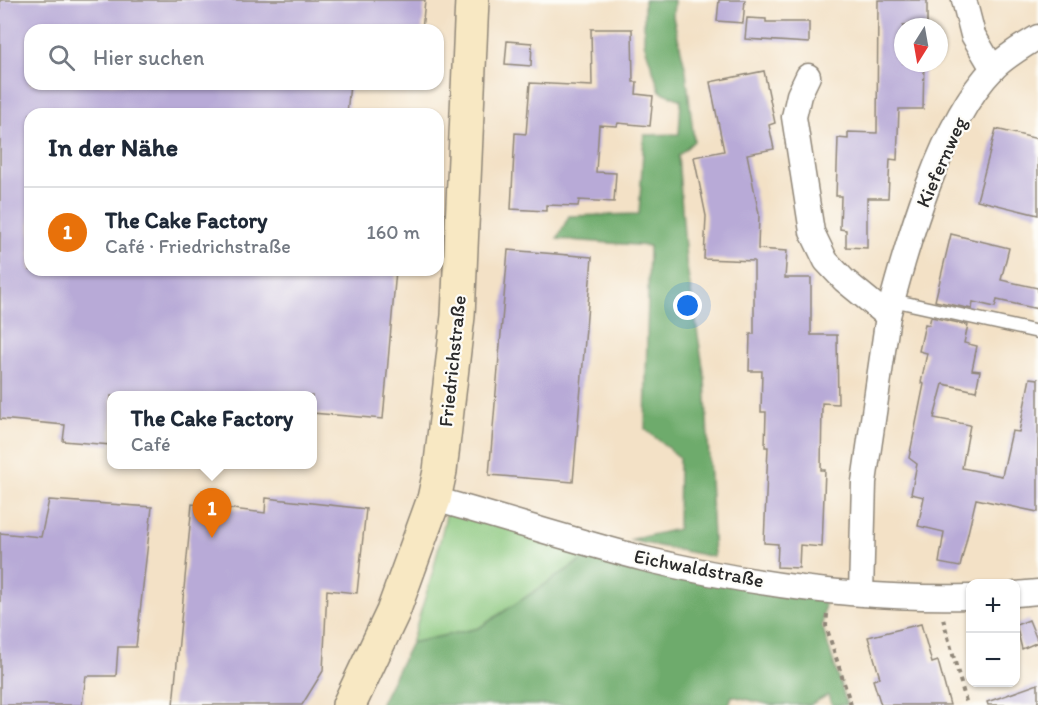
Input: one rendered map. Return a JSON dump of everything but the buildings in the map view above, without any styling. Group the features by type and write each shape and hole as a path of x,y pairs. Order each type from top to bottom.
{"main road":[{"name":"Friedrichstraße","path":"349,705 393,612 434,499 440,471 458,316 472,0"}],"street":[{"path":"964,0 973,35 993,69"},
{"name":"Kiefernweg","path":"861,593 867,460 890,308 912,230 953,130 993,69 1038,37"},
{"path":"808,76 799,95 794,117 812,232 826,261 844,280 890,308"},
{"name":"Eichwaldstraße","path":"434,499 644,558 753,580 830,591 937,598 966,597"},
{"path":"1020,594 1038,592"}],"lane":[{"path":"890,308 1038,332"}],"path":[{"path":"830,591 826,626 851,705"},
{"path":"937,598 967,705"}],"green space":[{"path":"644,0 674,0 673,17 686,71 694,141 678,156 686,261 705,379 714,557 629,540 678,529 679,457 645,429 649,246 557,239 569,216 639,214 644,135 679,134 681,100 660,91 644,43"},
{"path":"448,507 597,550 479,628 411,643 432,575"},
{"path":"597,550 826,595 822,626 847,705 832,705 828,695 810,705 771,705 732,696 729,705 380,705 411,643 479,628"}],"place":[{"name":"The Cake Factory","path":"212,538"}]}
